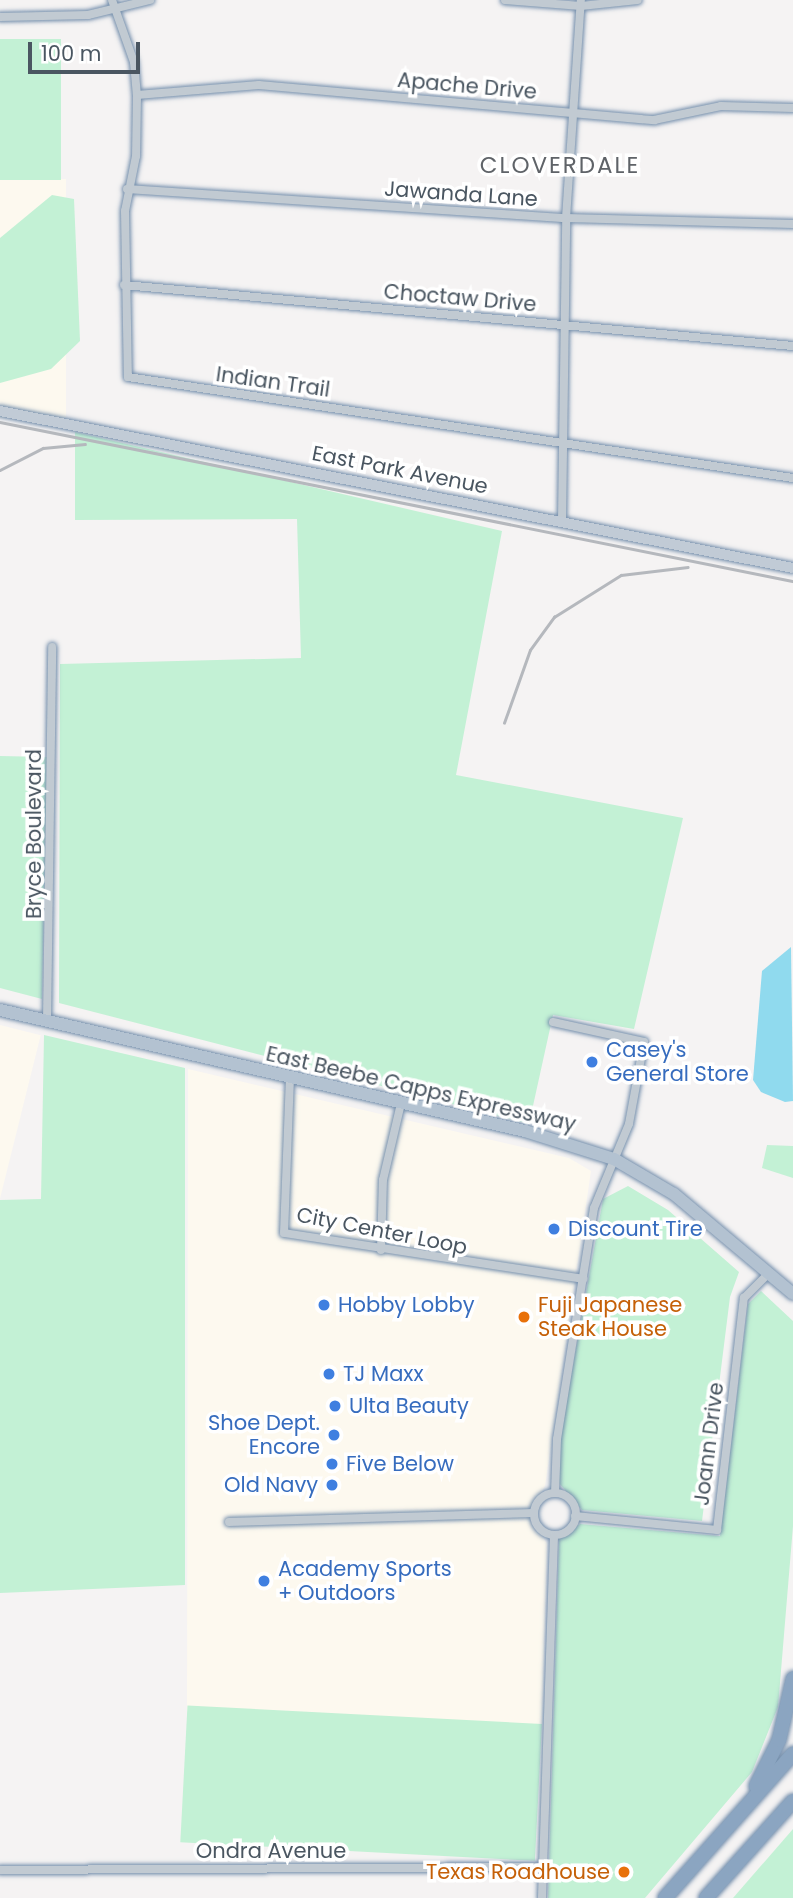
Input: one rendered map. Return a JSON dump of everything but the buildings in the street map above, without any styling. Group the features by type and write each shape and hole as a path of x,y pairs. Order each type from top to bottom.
{"highway":[{"path":"736,1818 779,1740 793,1679"},
{"path":"665,1898 793,1754"},
{"path":"706,1898 788,1810 793,1801"}],"main road":[{"name":"East Beebe Capps Expressway","path":"0,1010 401,1103 614,1159 674,1194 793,1294"}],"street":[{"name":"Indian Trail","path":"112,0 134,62 137,95 136,156 127,189 124,285 128,377 793,478"},
{"path":"0,17 116,10 150,0"},
{"path":"505,0 581,3 638,0"},
{"path":"562,521 566,218 581,3"},
{"name":"Apache Drive","path":"137,95 259,85 662,120 721,106 793,108"},
{"name":"Jawanda Lane","path":"127,189 566,218 793,224"},
{"name":"Choctaw Drive","path":"124,285 793,346"},
{"name":"East Park Avenue","path":"0,411 793,568"},
{"name":"Bryce Boulevard","path":"47,1021 52,647"},
{"path":"553,1022 644,1042 628,1124 594,1208 557,1438 555,1493"},
{"name":"City Center Loop","path":"290,1077 284,1233 583,1279"},
{"path":"382,1250 383,1180 401,1103"},
{"name":"Joann Drive","path":"575,1516 717,1530 744,1298 769,1273"},
{"path":"555,1493 572,1502 575,1516 567,1531 554,1535 541,1530 534,1513 541,1498 555,1493"},
{"path":"229,1522 534,1513"},
{"path":"542,1898 554,1535"},
{"name":"Ondra Avenue","path":"0,1870 543,1867"}],"shaded area":[{"path":"0,179 66,179 66,418 0,418"},
{"path":"0,1025 41,1035 0,1199"},
{"path":"188,1069 569,1158 591,1171 545,1486 530,1516 547,1544 542,1724 187,1725"}],"green space":[{"path":"0,39 61,39 61,180 0,180"},
{"path":"52,195 74,199 80,341 51,369 0,383 0,238"},
{"path":"75,432 502,531 456,775 683,818 634,1029 553,1015 529,1124 59,1003 60,664 301,658 297,519 75,520"},
{"path":"0,756 47,757 42,999 0,988"},
{"path":"44,1035 185,1068 185,1585 0,1593 0,1200 41,1199"},
{"path":"767,1145 793,1146 793,1178 762,1168"},
{"path":"628,1186 668,1210 739,1272 730,1297 702,1521 582,1510 559,1483 560,1437 603,1199"},
{"path":"761,1291 793,1321 793,1526 778,1707 752,1772 645,1898 548,1898 559,1539 580,1524 720,1536 748,1304"},
{"path":"187,1705 542,1724 535,1861 180,1842"},
{"path":"793,1829 793,1898 733,1898"}],"water":[{"path":"791,947 793,1101 785,1102 761,1092 753,1080 762,971"}],"railway":[{"path":"0,422 793,581"},
{"path":"0,470 43,448 85,444"},
{"path":"504,723 530,650 554,617 621,575 688,567"}],"place":[{"name":"Casey's General Store","path":"592,1062"},
{"name":"Discount Tire","path":"554,1229"},
{"name":"Hobby Lobby","path":"324,1305"},
{"name":"Fuji Japanese Steak House","path":"524,1317"},
{"name":"TJ Maxx","path":"329,1374"},
{"name":"Ulta Beauty","path":"335,1406"},
{"name":"Shoe Dept. Encore","path":"334,1435"},
{"name":"Five Below","path":"332,1464"},
{"name":"Old Navy","path":"332,1485"},
{"name":"Academy Sports + Outdoors","path":"264,1581"},
{"name":"Texas Roadhouse","path":"624,1872"}],"district":[{"name":"CLOVERDALE","path":"560,165"}]}
